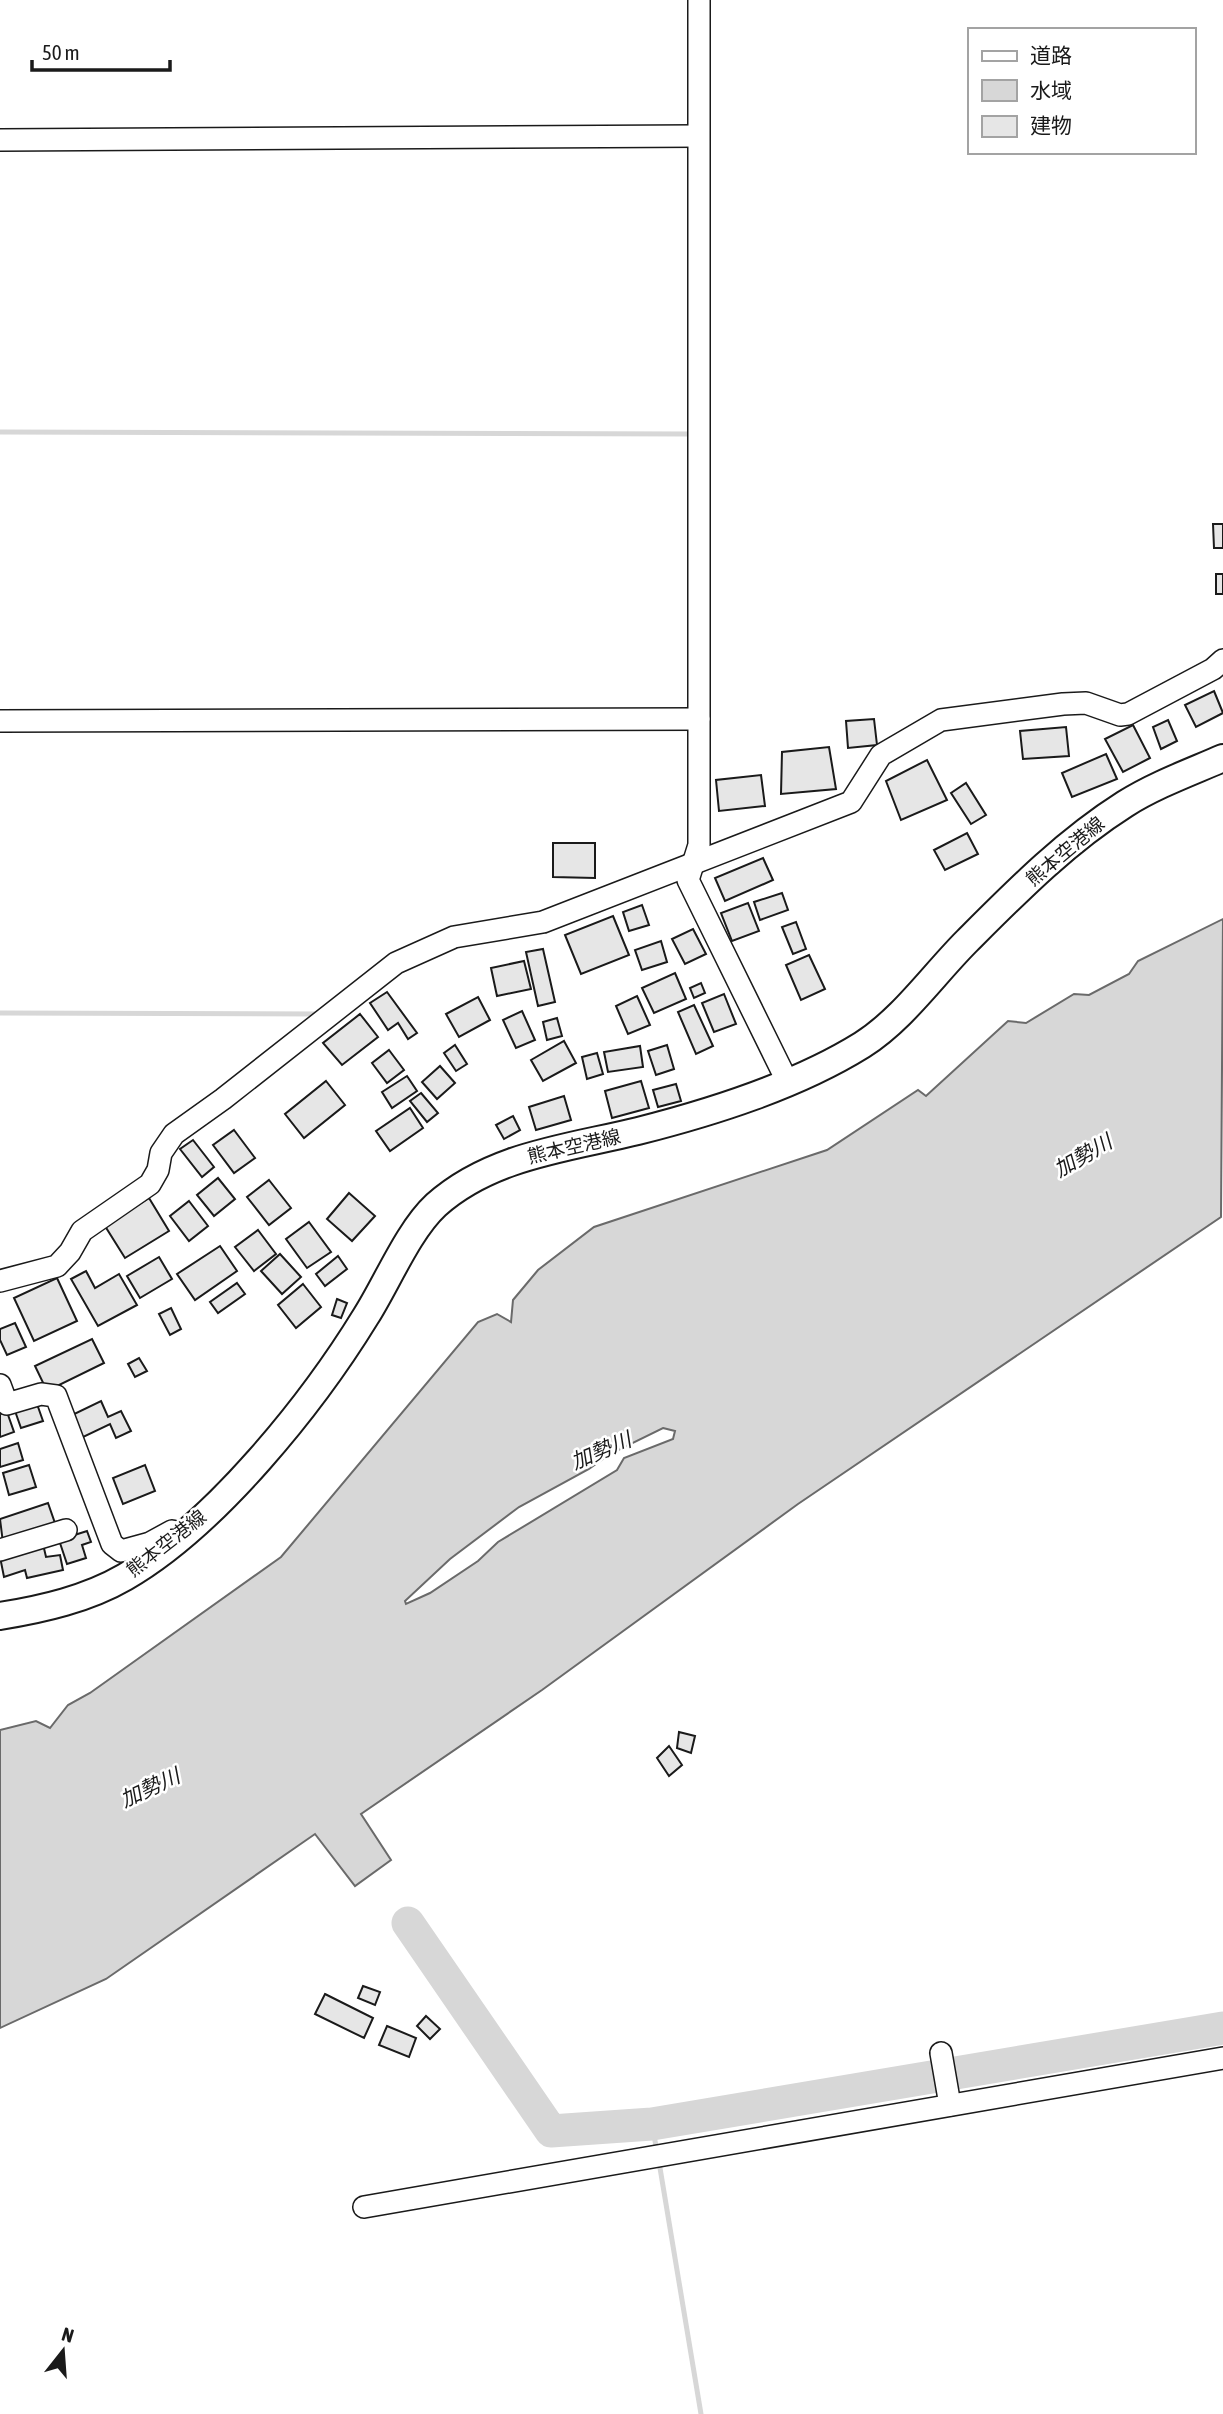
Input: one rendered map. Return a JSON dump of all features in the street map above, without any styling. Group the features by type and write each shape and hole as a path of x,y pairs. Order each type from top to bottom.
{"main road":[{"name":"熊本空港線","path":"0,1616 62,1604 125,1577 184,1534 244,1475 331,1369 367,1315 395,1264 434,1207 469,1181 503,1163 642,1130 788,1083 864,1043 904,1009 964,944 1058,853 1085,831 1128,802 1223,758"}],"street":[{"path":"699,0 699,845 688,880 788,1083"},
{"path":"0,139 698,136"},
{"path":"0,1281 57,1266 70,1252 82,1231 150,1184 158,1170 160,1153 174,1133 223,1099 396,963 454,937 543,922 691,867 851,802 881,755 941,720 1063,704 1086,704 1120,715 1128,714 1223,660"},
{"path":"0,721 699,719"},
{"path":"2,1398 41,1394 56,1396 112,1544 121,1551 131,1550 172,1531 184,1534"},
{"path":"0,1550 66,1530"},
{"path":"941,2053 950,2102"},
{"path":"364,2207 950,2102 1223,2058"}],"water":[{"name":"加勢川","path":"1223,919 1221,1217 798,1504 542,1690 361,1814 391,1860 355,1886 315,1834 106,1979 0,2028 0,1730 36,1721 50,1728 68,1705 90,1693 281,1557 478,1322 497,1314 511,1322 513,1300 538,1270 594,1227 827,1150 918,1090 926,1096 1008,1021 1026,1023 1074,994 1089,995 1129,974 1138,961","holes":["663,1428 675,1431 673,1439 624,1458 617,1470 498,1542 478,1561 430,1593 406,1604 405,1601 450,1559 519,1507 589,1469 610,1454"]}],"building":[{"path":"1213,524 1223,524 1223,548 1214,548"},
{"path":"1216,574 1223,574 1223,594 1216,594"},
{"path":"1214,691 1223,713 1196,727 1185,705"},
{"path":"874,719 877,745 848,748 846,721"},
{"path":"1168,720 1177,741 1161,749 1153,727"},
{"path":"1133,725 1150,758 1123,772 1105,739"},
{"path":"1066,727 1069,756 1023,759 1020,731"},
{"path":"829,747 836,789 781,794 782,752"},
{"path":"1106,754 1117,779 1072,797 1062,773"},
{"path":"927,760 947,800 901,820 886,781"},
{"path":"761,775 765,806 719,811 716,780"},
{"path":"966,783 986,815 971,824 951,793"},
{"path":"967,833 978,854 945,870 934,850"},
{"path":"553,843 595,843 595,878 553,877"},
{"path":"763,858 773,880 725,901 715,878"},
{"path":"782,893 788,910 760,920 754,902"},
{"path":"748,903 759,931 732,941 721,913"},
{"path":"642,905 649,925 629,931 623,912"},
{"path":"613,916 629,955 581,974 565,935"},
{"path":"796,922 806,949 793,954 782,927"},
{"path":"693,929 706,954 685,964 672,939"},
{"path":"661,941 667,962 642,970 635,950"},
{"path":"543,949 555,1002 538,1006 526,952"},
{"path":"809,955 825,989 801,1000 786,965"},
{"path":"524,961 531,989 497,996 491,968"},
{"path":"675,973 686,999 654,1013 642,988"},
{"path":"701,983 705,993 694,998 690,988"},
{"path":"387,992 417,1033 408,1039 398,1023 388,1030 370,1003"},
{"path":"724,994 736,1024 714,1032 702,1003"},
{"path":"637,996 650,1025 628,1034 616,1006"},
{"path":"478,997 490,1020 459,1037 446,1014"},
{"path":"694,1005 713,1046 696,1054 678,1012"},
{"path":"522,1011 535,1040 516,1048 503,1020"},
{"path":"360,1014 378,1037 342,1065 323,1043"},
{"path":"557,1018 562,1036 547,1040 543,1022"},
{"path":"564,1041 576,1063 543,1081 531,1060"},
{"path":"455,1045 467,1064 456,1071 444,1053"},
{"path":"667,1045 674,1069 656,1075 648,1051"},
{"path":"640,1046 643,1067 608,1072 604,1052"},
{"path":"389,1050 404,1070 387,1083 372,1063"},
{"path":"597,1053 603,1074 587,1079 582,1057"},
{"path":"440,1066 455,1083 437,1099 422,1082"},
{"path":"407,1076 417,1091 392,1108 382,1092"},
{"path":"326,1081 345,1105 304,1138 285,1114"},
{"path":"641,1081 649,1108 612,1118 605,1091"},
{"path":"676,1084 681,1101 658,1107 653,1090"},
{"path":"421,1093 438,1113 427,1122 410,1101"},
{"path":"564,1096 571,1120 536,1130 529,1107"},
{"path":"410,1108 423,1128 390,1151 376,1131"},
{"path":"513,1116 520,1130 504,1139 496,1125"},
{"path":"234,1130 255,1158 234,1173 213,1145"},
{"path":"193,1140 214,1167 202,1177 180,1149"},
{"path":"218,1178 235,1199 214,1216 197,1195"},
{"path":"269,1180 291,1208 269,1225 247,1197"},
{"path":"349,1193 375,1216 352,1241 327,1219"},
{"path":"149,1198 169,1231 125,1258 105,1226"},
{"path":"189,1201 208,1226 189,1241 170,1216"},
{"path":"309,1222 331,1252 307,1268 286,1239"},
{"path":"258,1230 276,1254 254,1271 235,1247"},
{"path":"220,1246 237,1271 195,1300 177,1274"},
{"path":"280,1254 301,1277 282,1294 261,1271"},
{"path":"338,1256 347,1269 325,1286 316,1274"},
{"path":"159,1257 172,1279 140,1298 127,1276"},
{"path":"86,1271 95,1288 119,1274 137,1305 98,1326 71,1279"},
{"path":"57,1278 77,1321 34,1341 14,1298"},
{"path":"237,1283 245,1294 218,1313 210,1302"},
{"path":"303,1284 321,1307 296,1328 278,1305"},
{"path":"337,1299 347,1303 341,1318 332,1315"},
{"path":"171,1308 181,1329 170,1335 159,1314"},
{"path":"15,1323 26,1347 7,1355 0,1340 0,1329"},
{"path":"92,1339 104,1363 47,1391 35,1366"},
{"path":"139,1358 147,1371 135,1377 128,1364"},
{"path":"101,1401 108,1417 121,1411 131,1431 116,1438 110,1424 79,1439 68,1417"},
{"path":"37,1404 43,1421 21,1428 15,1411"},
{"path":"7,1412 14,1432 0,1437 0,1414"},
{"path":"18,1443 23,1460 0,1467 0,1449"},
{"path":"29,1465 36,1487 9,1495 3,1473"},
{"path":"145,1465 155,1491 123,1504 113,1478"},
{"path":"48,1503 56,1526 3,1543 0,1519"},
{"path":"87,1531 91,1542 82,1545 86,1558 67,1564 59,1540"},
{"path":"43,1544 46,1557 60,1555 63,1570 27,1578 25,1570 4,1577 0,1557"},
{"path":"679,1732 695,1736 691,1753 677,1748"},
{"path":"669,1746 682,1765 669,1776 657,1758"},
{"path":"363,1986 380,1992 375,2005 358,1998"},
{"path":"325,1994 373,2018 364,2038 315,2014"},
{"path":"426,2016 440,2029 430,2039 417,2026"},
{"path":"387,2026 416,2038 409,2057 379,2045"}],"waterway":[{"path":"0,432 691,434"},
{"path":"0,1013 319,1014"},
{"path":"408,1923 551,2131 652,2124 1223,2028"},
{"path":"652,2124 657,2152"},
{"path":"659,2162 701,2414"}]}
